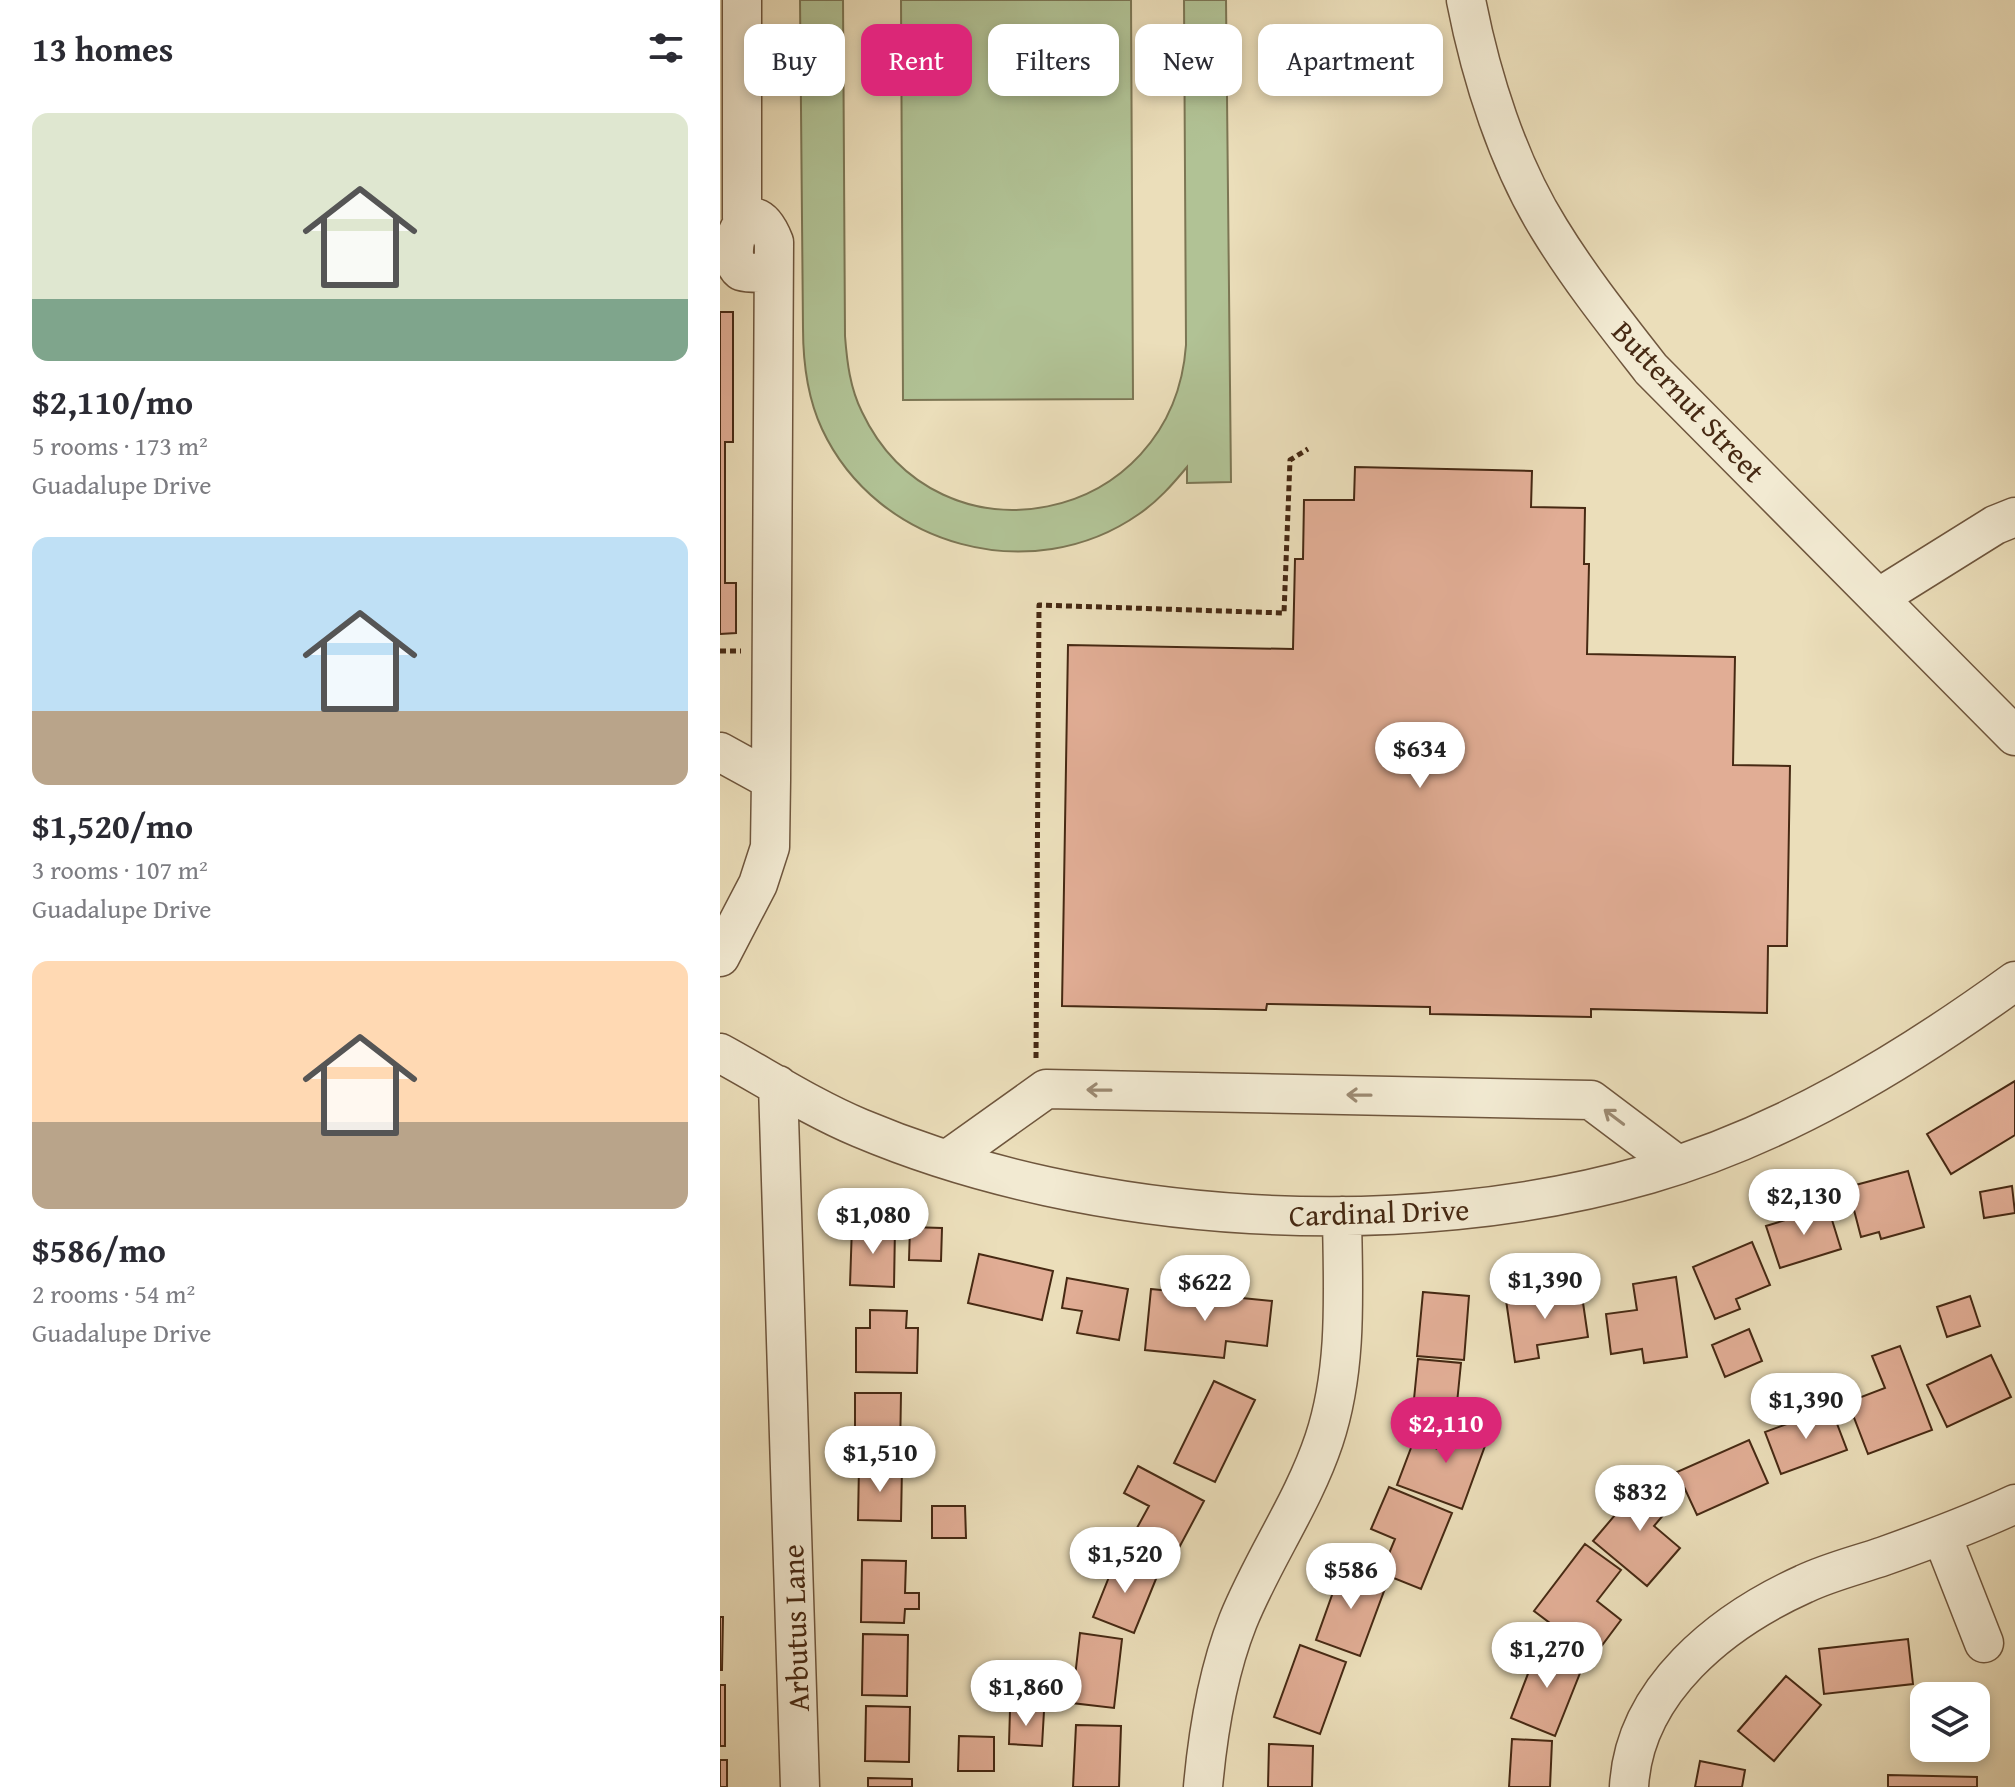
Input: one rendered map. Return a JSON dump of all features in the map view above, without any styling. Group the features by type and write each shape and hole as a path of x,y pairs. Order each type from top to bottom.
{"street":[{"path":"720,957 758,884 770,847 774,242 768,228 756,219 742,218 742,0"},
{"name":"Butternut Street","path":"1466,0 1477,59 1509,148 1548,228 1602,306 1651,369 2015,736"},
{"path":"1878,598 1995,525 2015,517"},
{"path":"720,752 771,780"},
{"name":"Cardinal Drive","path":"720,1053 857,1127 928,1154 1031,1182 1123,1200 1270,1216 1342,1216 1486,1207 1569,1193 1676,1164 1736,1143 1806,1112 1940,1036 2015,981"},
{"name":"Arbutus Lane","path":"778,1085 800,1787"},
{"path":"948,1159 1046,1089 1591,1100 1676,1164"},
{"path":"1203,1787 1208,1736 1219,1681 1238,1621 1304,1488 1324,1440 1337,1392 1342,1339 1342,1216"},
{"path":"1629,1787 1639,1738 1653,1708 1687,1664 1726,1629 1806,1583 1942,1536 2015,1504"},
{"path":"1942,1536 1984,1643"}],"path":[{"path":"1046,1089 1036,1060 1039,605 1284,613 1290,460 1308,449"},
{"path":"720,651 746,651"}],"green space":[{"path":"800,0 843,0 843,24 800,24"},
{"path":"901,0 1131,0 1133,399 903,400 901,96 972,96 972,24 901,24"},
{"path":"1184,0 1226,0 1226,24 1184,24"},
{"path":"801,96 844,96 845,336 850,375 862,412 897,462 943,494 994,509 1048,506 1098,488 1141,454 1171,406 1186,345 1185,96 1227,96 1231,482 1187,483 1187,467 1139,514 1097,537 1052,549 1006,551 961,544 918,528 880,503 847,470 822,429 809,392 803,328"}],"building":[{"path":"720,312 733,312 733,442 725,442 725,583 736,583 736,633 720,634"},
{"path":"1355,467 1532,471 1531,507 1585,508 1584,564 1589,564 1587,654 1735,657 1733,765 1790,766 1787,946 1768,946 1767,1013 1591,1009 1591,1017 1430,1014 1430,1007 1267,1004 1266,1010 1062,1006 1068,645 1293,649 1295,559 1303,559 1304,500 1354,500"},
{"path":"2015,1081 2015,1135 1951,1174 1927,1134"},
{"path":"1908,1171 1924,1227 1881,1239 1879,1232 1861,1237 1848,1187"},
{"path":"2012,1186 2015,1213 1984,1218 1980,1192"},
{"path":"1828,1207 1841,1249 1780,1268 1766,1226"},
{"path":"852,1226 895,1227 894,1287 850,1285"},
{"path":"910,1227 942,1228 941,1261 909,1260"},
{"path":"1752,1242 1770,1285 1736,1299 1740,1309 1715,1319 1693,1267"},
{"path":"979,1254 1053,1271 1042,1320 968,1303"},
{"path":"1676,1277 1687,1357 1644,1363 1642,1349 1611,1354 1606,1314 1637,1310 1633,1284"},
{"path":"1067,1278 1128,1289 1119,1340 1077,1333 1082,1311 1062,1308"},
{"path":"1151,1289 1272,1301 1267,1346 1226,1341 1224,1358 1145,1350"},
{"path":"1581,1289 1588,1337 1537,1345 1539,1358 1515,1362 1506,1300"},
{"path":"1423,1292 1469,1296 1464,1360 1417,1356"},
{"path":"1970,1296 1980,1326 1947,1337 1937,1307"},
{"path":"870,1310 907,1311 906,1328 918,1328 917,1373 856,1372 856,1328 870,1328"},
{"path":"1749,1329 1762,1361 1725,1377 1712,1345"},
{"path":"1900,1346 1932,1430 1868,1454 1848,1402 1885,1388 1872,1356"},
{"path":"1991,1355 2011,1397 1947,1427 1927,1385"},
{"path":"1418,1359 1461,1363 1457,1403 1414,1399"},
{"path":"1214,1381 1255,1400 1215,1482 1174,1463"},
{"path":"855,1393 901,1393 900,1455 855,1455"},
{"path":"1831,1408 1847,1450 1781,1474 1765,1432"},
{"path":"1454,1419 1490,1432 1462,1509 1397,1485 1414,1440 1443,1451"},
{"path":"1749,1440 1768,1483 1697,1515 1677,1472"},
{"path":"859,1466 902,1467 901,1521 858,1520"},
{"path":"1138,1466 1204,1501 1173,1559 1132,1537 1149,1506 1124,1493"},
{"path":"1648,1476 1677,1499 1654,1526 1680,1548 1647,1586 1593,1541"},
{"path":"1389,1487 1452,1513 1421,1589 1381,1573 1395,1539 1371,1529"},
{"path":"932,1506 965,1506 966,1538 932,1538"},
{"path":"1585,1544 1621,1570 1597,1601 1621,1620 1594,1656 1534,1611"},
{"path":"1117,1557 1158,1574 1134,1633 1093,1617"},
{"path":"862,1560 906,1561 905,1593 919,1593 919,1609 905,1609 904,1623 861,1622"},
{"path":"1342,1567 1387,1583 1360,1656 1316,1640"},
{"path":"720,1617 723,1617 722,1670 720,1670"},
{"path":"1080,1633 1122,1639 1114,1708 1072,1703"},
{"path":"863,1634 908,1635 907,1696 862,1695"},
{"path":"1908,1639 1913,1682 1824,1694 1819,1649"},
{"path":"1300,1645 1346,1662 1320,1734 1274,1717"},
{"path":"1539,1645 1584,1663 1555,1736 1511,1718"},
{"path":"1786,1676 1821,1705 1774,1761 1738,1731"},
{"path":"720,1685 725,1685 725,1746 720,1746"},
{"path":"866,1706 910,1707 909,1762 865,1761"},
{"path":"1010,1710 1044,1711 1042,1746 1009,1744"},
{"path":"1076,1725 1121,1726 1119,1787 1073,1787"},
{"path":"959,1736 994,1737 994,1771 958,1771"},
{"path":"1512,1739 1552,1741 1550,1787 1509,1787"},
{"path":"1269,1744 1313,1746 1312,1787 1268,1787"},
{"path":"720,1760 727,1760 727,1787 720,1787"},
{"path":"1700,1761 1745,1770 1742,1787 1695,1787"},
{"path":"1888,1775 1977,1777 1977,1787 1888,1787"},
{"path":"868,1778 912,1779 912,1787 868,1787"}]}
